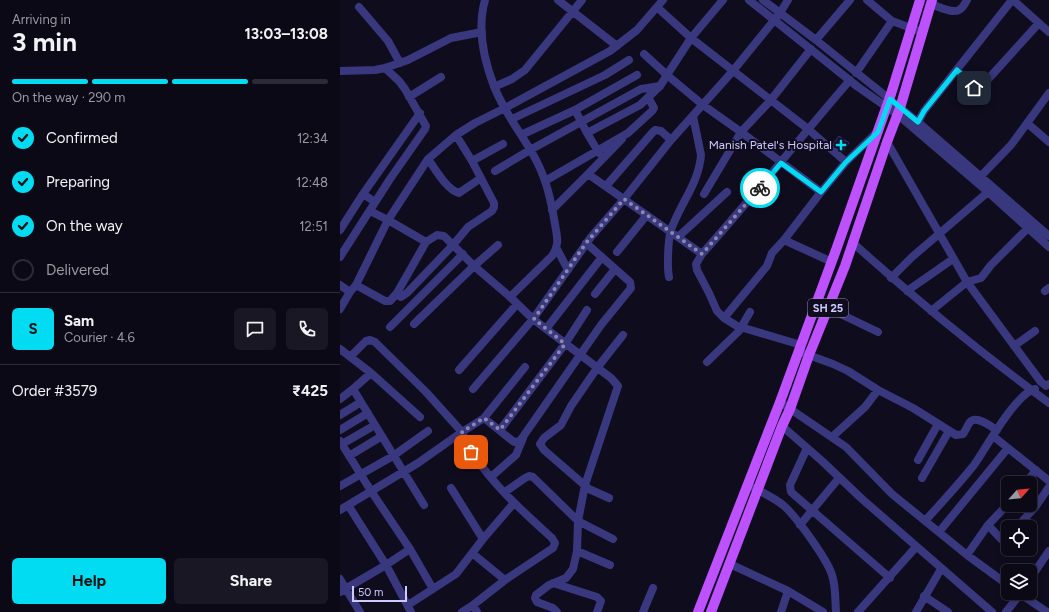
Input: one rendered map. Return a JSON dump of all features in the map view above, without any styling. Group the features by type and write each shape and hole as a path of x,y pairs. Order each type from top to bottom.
{"main road":[{"path":"698,612 780,402 832,262 888,103 920,0"},
{"name":"SH 25","path":"711,612 757,490 790,409 809,355 845,266 852,242 899,111 931,2"}],"street":[{"path":"485,0 482,32 484,55 494,87 546,181 557,239 557,249 568,270"},
{"path":"558,0 617,46"},
{"path":"494,87 512,79 525,70 582,0"},
{"path":"340,309 349,293 356,285 388,220 428,159 456,135 475,123 610,51 637,30 658,8 663,0"},
{"path":"587,133 640,104 660,86 691,38 723,0"},
{"path":"749,0 816,40 856,73 888,103"},
{"path":"763,0 811,49 850,80 918,122 1049,236"},
{"path":"473,389 534,319 586,243 624,199 671,140 732,72 788,0"},
{"path":"816,40 850,0"},
{"path":"867,0 892,21 922,32"},
{"path":"931,2 951,11 956,11 962,8 968,0"},
{"path":"918,122 924,111 1013,0 1049,32"},
{"path":"359,8 388,41 400,63"},
{"path":"658,8 732,72 808,129 846,162"},
{"path":"856,73 892,21"},
{"path":"957,70 974,88 981,87 1039,23"},
{"path":"340,71 375,70 385,68 408,60 451,38 482,32"},
{"path":"704,194 741,132 770,101 811,49"},
{"path":"644,54 702,105 741,132 821,192"},
{"path":"512,119 605,75 630,60"},
{"path":"340,257 390,179 426,129 425,122 420,113 399,81 385,68"},
{"path":"521,135 575,110 637,75"},
{"path":"409,97 441,77"},
{"path":"850,80 781,163 696,261 696,267 717,311 724,318 742,327 800,348 809,355 841,367 878,390 913,408 949,431 960,435 966,431 970,422 976,420 980,421 995,433 1008,448 1049,481"},
{"path":"495,171 641,89 660,86"},
{"path":"981,176 1011,145 1049,93"},
{"path":"552,210 628,133 652,111 654,108 648,97"},
{"path":"575,110 581,123 603,158"},
{"path":"899,111 1049,247"},
{"path":"340,230 363,194 420,113"},
{"path":"669,277 668,266 670,232 695,182 700,160 693,116"},
{"path":"1027,123 1049,142"},
{"path":"606,186 655,130 661,131 671,140"},
{"path":"724,318 767,266 772,253 784,240 821,192 846,162 878,132"},
{"path":"546,181 628,133"},
{"path":"396,294 401,297 407,293 453,245 468,227 492,211 494,208 494,203 481,178 456,135"},
{"path":"887,142 967,282 1041,382 1048,385"},
{"path":"472,161 503,144"},
{"path":"428,159 441,177 455,192 459,193 481,178"},
{"path":"588,174 702,254"},
{"path":"678,237 727,192"},
{"path":"892,278 912,257 988,192"},
{"path":"363,194 375,202"},
{"path":"370,211 426,242"},
{"path":"618,252 646,216"},
{"path":"931,311 967,282 981,278 991,265 1028,228"},
{"path":"356,285 385,301 390,300 396,294 426,242 437,235 444,236 474,266 534,319 616,382 618,386 585,485 578,521 577,551 571,573 566,578 553,583 536,595 535,600 540,604 553,608 557,612"},
{"path":"784,240 832,262"},
{"path":"852,242 931,311 1049,403"},
{"path":"484,418 514,442 520,441 601,325 631,288 630,282 586,243"},
{"path":"414,324 498,245"},
{"path":"509,296 512,295 552,256 557,249"},
{"path":"390,326 462,254"},
{"path":"546,329 602,257"},
{"path":"907,291 953,259"},
{"path":"594,294 615,269"},
{"path":"340,285 349,293"},
{"path":"340,290 349,293"},
{"path":"459,370 517,304"},
{"path":"828,308 878,332"},
{"path":"500,430 565,344 587,310"},
{"path":"707,362 742,327 750,312"},
{"path":"1014,346 1035,331"},
{"path":"610,498 595,492 585,485 544,450 540,444 544,438 561,426 571,406 597,368 623,335"},
{"path":"350,357 366,342 370,340 374,342 426,392 462,432 475,459 514,503 552,538 555,543 553,548 505,580 475,609 462,612"},
{"path":"340,349 371,373 420,417"},
{"path":"340,510 404,472 484,418 525,367"},
{"path":"340,399 371,373"},
{"path":"925,521 974,465 1004,418 1025,394 1031,390 1048,385"},
{"path":"353,389 424,505"},
{"path":"832,436 865,407 878,390"},
{"path":"340,415 361,402"},
{"path":"780,402 832,436 846,447 892,494 967,555 1001,580"},
{"path":"340,430 368,413"},
{"path":"918,460 938,424"},
{"path":"375,425 341,442 371,491 410,549 433,589"},
{"path":"782,426 916,547 992,612"},
{"path":"340,486 393,456 428,431"},
{"path":"922,478 949,431"},
{"path":"349,456 382,436"},
{"path":"491,477 516,455 524,436"},
{"path":"807,448 792,480 790,489 791,492 890,578"},
{"path":"939,532 1008,448"},
{"path":"1031,476 1036,470"},
{"path":"505,492 528,476 532,477 578,521 613,539"},
{"path":"800,525 839,478"},
{"path":"748,485 778,501 800,525 825,562 832,576 836,612"},
{"path":"1037,499 1049,487"},
{"path":"451,488 483,538"},
{"path":"348,505 386,565 410,608 433,589 456,574 483,538 514,503"},
{"path":"967,555 988,525 1001,511"},
{"path":"988,525 1001,539"},
{"path":"858,612 890,578 916,547"},
{"path":"343,590 410,549"},
{"path":"577,551 610,565"},
{"path":"1037,569 1049,551"},
{"path":"472,553 505,580"},
{"path":"730,564 788,592 823,612"},
{"path":"916,612 941,569"},
{"path":"340,579 343,590 360,612"},
{"path":"553,583 597,597 601,601 597,612"},
{"path":"643,612 653,588"},
{"path":"781,612 788,592"},
{"path":"924,596 948,612"},
{"path":"1006,612 1015,600"},
{"path":"1030,600 1047,612"}],"building":[{"path":"839,136 849,143 842,152 833,144"}],"way so far":[{"path":"471,452 462,432 484,418 500,430 565,344 534,319 586,243 624,199 646,216 702,254 760,188"}],"place":[{"name":"Manish Patel's Hospital","path":"841,145"}],"route":[{"path":"760,188 781,163 821,192 846,162 878,132 890,99 918,122 924,111 957,70 974,88"}]}
